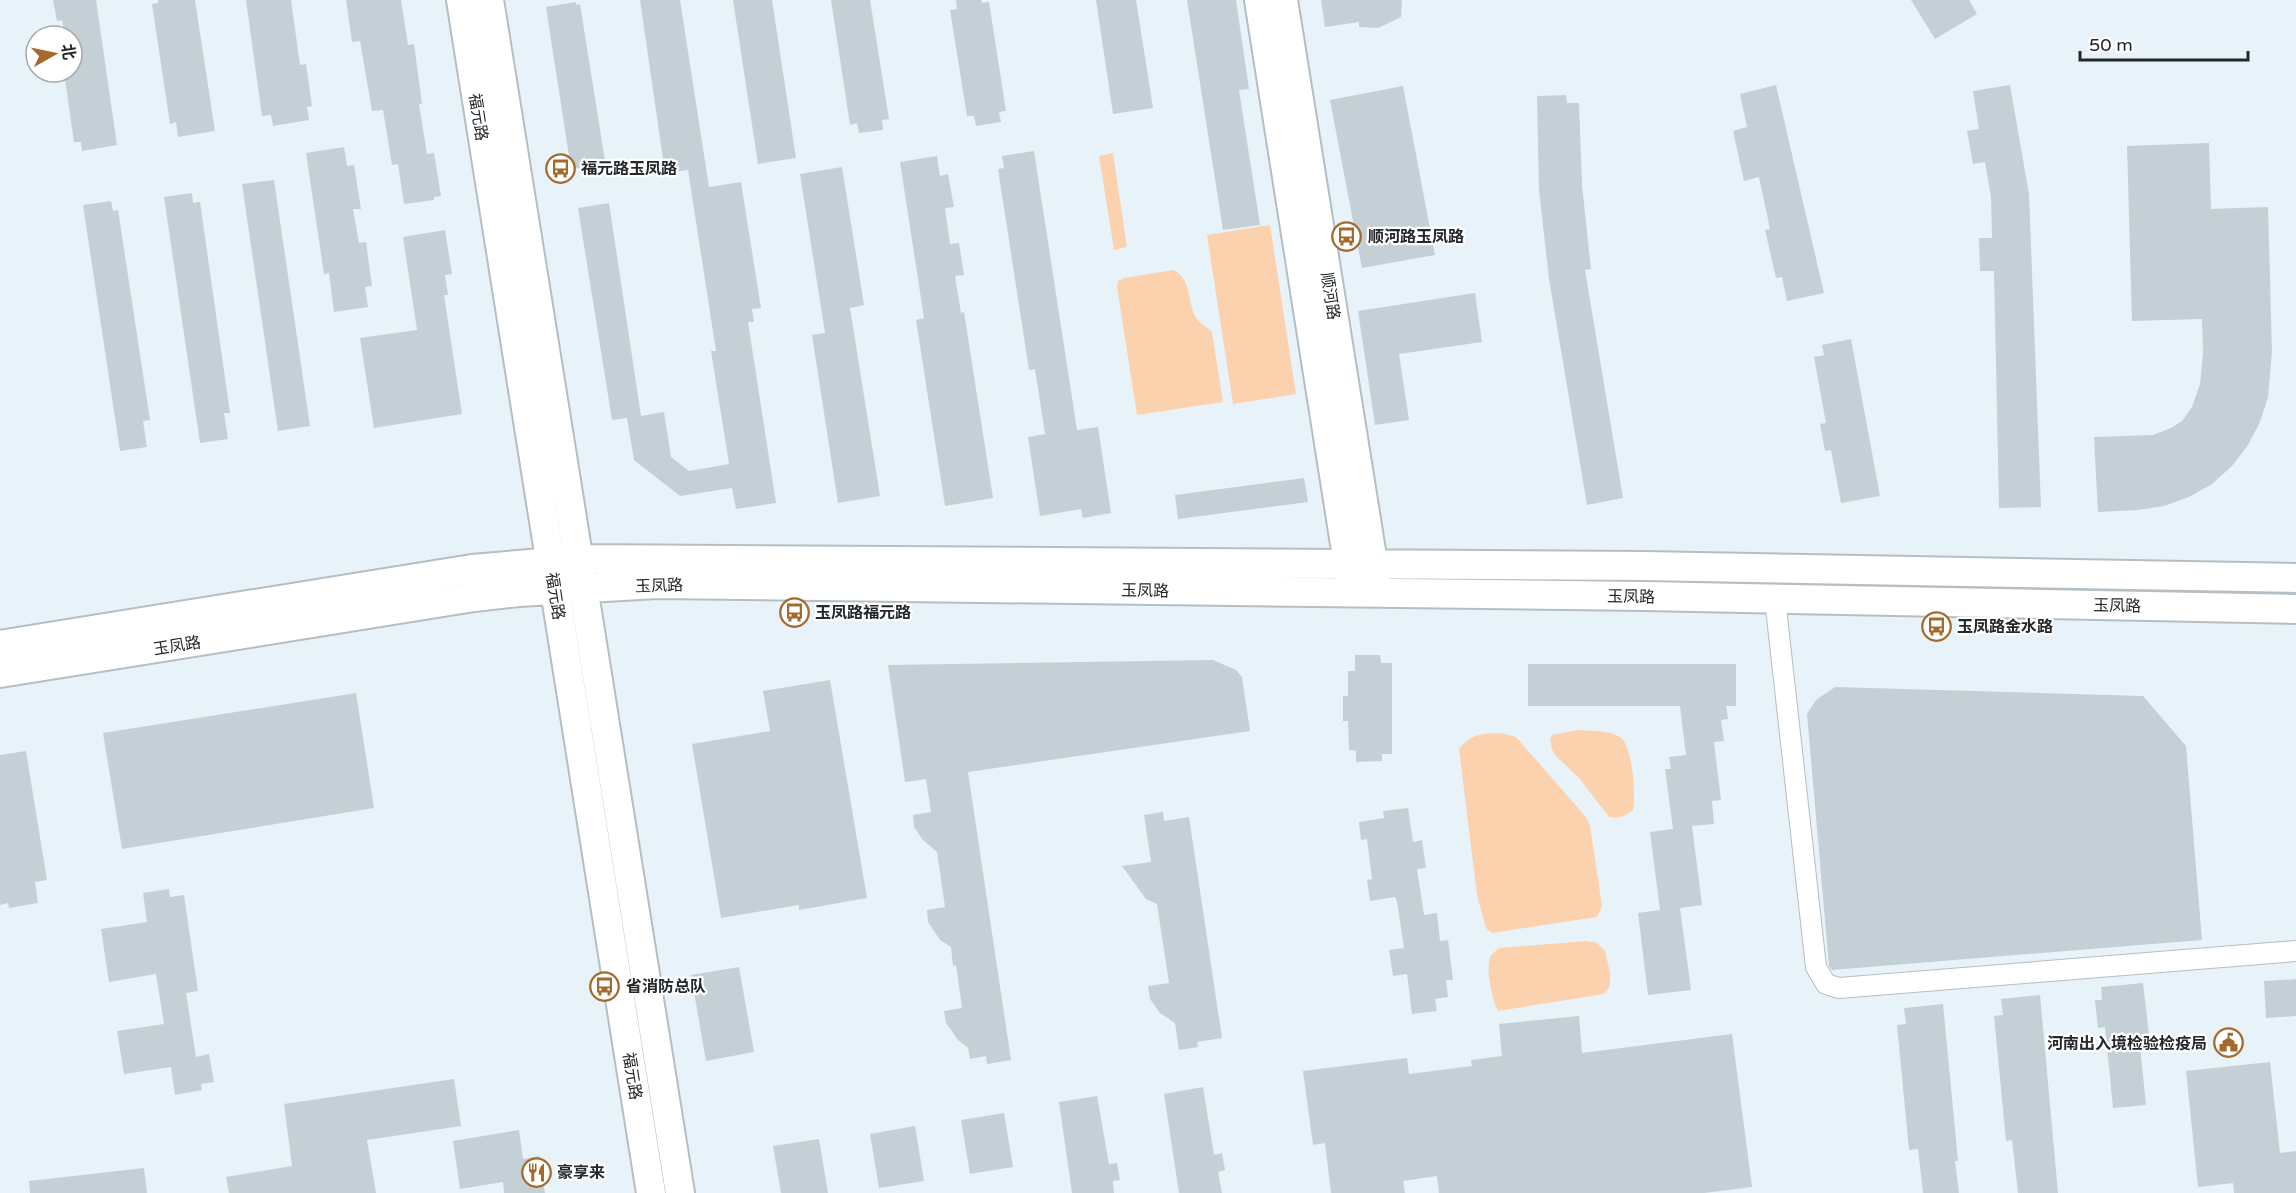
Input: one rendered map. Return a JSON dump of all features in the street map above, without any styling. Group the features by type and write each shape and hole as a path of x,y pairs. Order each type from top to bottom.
{"street":[{"name":"福元路","path":"461,0 651,1193"},
{"name":"福元路","path":"489,0 680,1193"},
{"name":"顺河路","path":"1259,0 1365,593"},
{"name":"顺河路","path":"1283,0 1360,564"},
{"name":"玉凤路","path":"0,673 474,597 553,576 579,560 656,558 1667,566 2296,578"},
{"name":"玉凤路","path":"0,645 472,569 553,576 583,588 690,584 1775,599 2296,609"},
{"path":"1775,599 1816,967 1826,984 1839,988 2296,951"}],"shaded area":[{"path":"1113,153 1127,247 1114,250 1099,156"},
{"path":"1270,225 1296,394 1233,404 1207,235"},
{"path":"1174,270 1184,279 1195,316 1212,332 1223,402 1137,415 1117,287 1118,281"},
{"path":"1578,730 1611,733 1620,737 1624,742 1631,760 1634,783 1633,810 1628,814 1609,817 1579,778 1555,755 1550,739 1552,735"},
{"path":"1501,733 1516,737 1586,817 1590,825 1602,906 1597,917 1492,933 1486,928 1477,895 1459,749 1477,735"},
{"path":"1587,941 1597,943 1605,951 1610,972 1610,986 1604,994 1498,1011 1491,991 1489,966 1492,954 1499,948"}],"building":[{"path":"53,0 96,0 117,145 82,151 81,142 74,142 66,84 84,84 84,24 63,24 62,20 57,21"},
{"path":"158,0 195,0 215,131 178,137 176,122 170,124 152,4 158,3"},
{"path":"246,0 291,0 300,65 306,64 312,106 307,107 309,120 273,126 271,115 262,116"},
{"path":"346,0 401,0 408,45 414,44 422,104 419,104 427,154 434,153 441,196 434,197 434,200 404,204 398,164 392,165 383,110 372,111 360,41 352,42"},
{"path":"640,0 680,0 709,187 741,182 761,308 752,309 754,322 748,322 776,503 736,509 732,488 680,496 634,460 627,418 612,420 578,208 609,203 641,416 664,412 671,457 689,471 729,464 711,351 716,351 688,170 665,173"},
{"path":"733,0 772,0 796,158 758,164"},
{"path":"831,0 870,0 889,119 882,120 883,130 859,133 857,123 850,125"},
{"path":"956,0 989,2 1006,111 999,112 1001,122 976,126 974,116 967,116 950,10 957,9"},
{"path":"1096,0 1136,0 1153,108 1113,114"},
{"path":"1187,0 1236,0 1249,89 1239,90 1260,225 1223,230"},
{"path":"1321,0 1402,0 1401,17 1378,28 1359,27 1359,22 1325,27"},
{"path":"1911,0 1969,0 1977,14 1935,39"},
{"path":"576,2 576,5 580,4 605,161 601,164 571,169 546,7"},
{"path":"1776,85 1824,293 1787,301 1782,277 1776,278 1765,230 1770,229 1759,177 1744,181 1733,131 1747,127 1740,94"},
{"path":"2010,85 2029,194 2041,507 1999,508 1994,271 1980,271 1979,238 1992,238 1991,197 1985,162 1973,164 1967,131 1979,129 1973,91"},
{"path":"1403,86 1435,255 1362,268 1330,100"},
{"path":"1566,95 1567,103 1579,103 1582,185 1591,269 1585,270 1623,498 1587,505 1549,279 1539,190 1537,96"},
{"path":"2209,143 2211,209 2268,207 2272,352 2268,397 2260,422 2248,445 2232,466 2212,484 2189,497 2164,506 2098,512 2094,437 2153,435 2182,421 2192,407 2200,384 2203,354 2202,319 2132,321 2127,146"},
{"path":"344,147 347,166 354,165 361,209 353,209 359,243 366,242 372,286 365,287 368,307 334,312 329,273 324,274 306,153"},
{"path":"1034,151 1077,430 1098,427 1111,513 1083,518 1081,509 1040,516 1028,437 1045,434 1035,369 1029,370 998,169 1004,168 1002,156"},
{"path":"937,156 940,176 948,174 954,207 945,208 950,244 959,243 964,275 955,276 961,313 964,312 993,498 945,506 916,320 924,318 900,162"},
{"path":"842,167 864,305 850,308 880,496 838,503 812,335 825,333 800,174"},
{"path":"274,180 310,426 278,431 242,184"},
{"path":"192,193 193,203 200,202 230,413 224,413 228,439 200,443 164,197"},
{"path":"111,201 113,211 118,210 150,420 143,421 147,447 120,451 83,205"},
{"path":"445,230 452,274 445,275 448,295 444,295 462,414 374,428 360,338 417,330 403,237"},
{"path":"1475,293 1482,342 1399,354 1409,420 1375,425 1358,311"},
{"path":"1851,339 1880,496 1841,503 1831,450 1825,451 1820,424 1826,423 1814,357 1824,355 1822,345"},
{"path":"1304,478 1308,502 1178,519 1175,495"},
{"path":"1355,655 1380,655 1381,663 1392,663 1392,754 1382,754 1382,761 1356,762 1356,751 1349,750 1348,721 1343,721 1343,696 1348,696 1348,671 1355,671"},
{"path":"1213,660 1236,670 1242,677 1250,731 968,772 1011,1060 987,1064 986,1056 970,1059 968,1048 958,1040 946,1023 944,1011 962,1008 951,947 940,940 928,922 927,910 945,907 937,852 922,839 914,827 913,815 931,812 926,779 905,782 888,665"},
{"path":"1528,664 1736,664 1736,706 1726,706 1728,719 1721,720 1724,741 1714,742 1721,800 1712,801 1714,824 1692,826 1702,905 1680,908 1691,990 1648,995 1638,913 1660,910 1650,832 1673,829 1665,769 1671,769 1669,757 1686,755 1680,706 1528,706"},
{"path":"830,680 867,898 799,910 799,905 721,918 692,744 770,731 763,691"},
{"path":"1835,687 2143,696 2186,746 2202,940 1832,970 1829,966 1807,714 1816,700"},
{"path":"356,693 374,808 122,849 103,733"},
{"path":"26,751 47,880 35,882 38,903 9,908 8,903 0,905 0,755"},
{"path":"1408,808 1413,842 1422,840 1426,868 1417,869 1424,915 1437,913 1440,941 1448,940 1453,980 1446,980 1448,997 1435,999 1437,1011 1412,1014 1407,974 1393,976 1389,950 1404,948 1397,902 1395,897 1370,901 1367,880 1372,879 1367,839 1361,840 1359,822 1384,818 1383,811"},
{"path":"1163,812 1164,821 1189,817 1222,1038 1197,1042 1198,1047 1179,1050 1175,1023 1160,1013 1150,999 1148,986 1169,983 1157,904 1146,899 1122,866 1151,862 1144,815"},
{"path":"169,889 170,897 184,895 198,991 186,993 196,1057 209,1054 214,1082 201,1084 202,1090 175,1095 171,1067 124,1074 117,1031 164,1024 156,974 109,982 101,929 147,922 143,893"},
{"path":"739,967 754,1052 706,1061 691,975"},
{"path":"2296,979 2296,1016 2266,1018 2264,981"},
{"path":"2143,983 2149,1035 2139,1036 2146,1105 2113,1108 2105,1027 2098,1028 2095,1000 2102,1000 2101,987"},
{"path":"2040,995 2058,1193 2018,1193 2012,1140 2006,1141 1994,1016 2003,1015 2001,999"},
{"path":"1943,1004 1959,1193 1923,1193 1918,1149 1909,1150 1897,1025 1906,1024 1904,1008"},
{"path":"1579,1016 1582,1053 1732,1034 1752,1187 1704,1193 1439,1193 1437,1176 1403,1181 1405,1193 1331,1193 1325,1143 1313,1145 1303,1071 1407,1058 1409,1074 1472,1066 1471,1060 1502,1056 1499,1024"},
{"path":"2270,1062 2280,1153 2296,1151 2296,1193 2234,1193 2233,1183 2198,1187 2186,1071"},
{"path":"454,1079 461,1126 367,1140 376,1193 229,1193 226,1177 292,1166 284,1104"},
{"path":"1203,1087 1214,1155 1222,1153 1225,1170 1218,1172 1222,1193 1179,1193 1164,1094"},
{"path":"1097,1096 1109,1164 1117,1163 1120,1180 1113,1181 1114,1193 1072,1193 1059,1102"},
{"path":"1004,1113 1013,1167 970,1174 961,1120"},
{"path":"915,1126 924,1181 879,1188 870,1134"},
{"path":"519,1130 523,1159 539,1156 545,1193 504,1193 503,1182 460,1189 453,1141"},
{"path":"819,1139 828,1193 781,1193 773,1146"},
{"path":"144,1168 147,1193 30,1193 29,1181"}],"place":[{"name":"福元路玉凤路","path":"560,168"},
{"name":"顺河路玉凤路","path":"1347,236"},
{"name":"玉凤路福元路","path":"794,612"},
{"name":"玉凤路金水路","path":"1936,626"},
{"name":"省消防总队","path":"605,986"},
{"name":"河南出入境检验检疫局","path":"2228,1043"},
{"name":"豪享来","path":"536,1172"}]}
